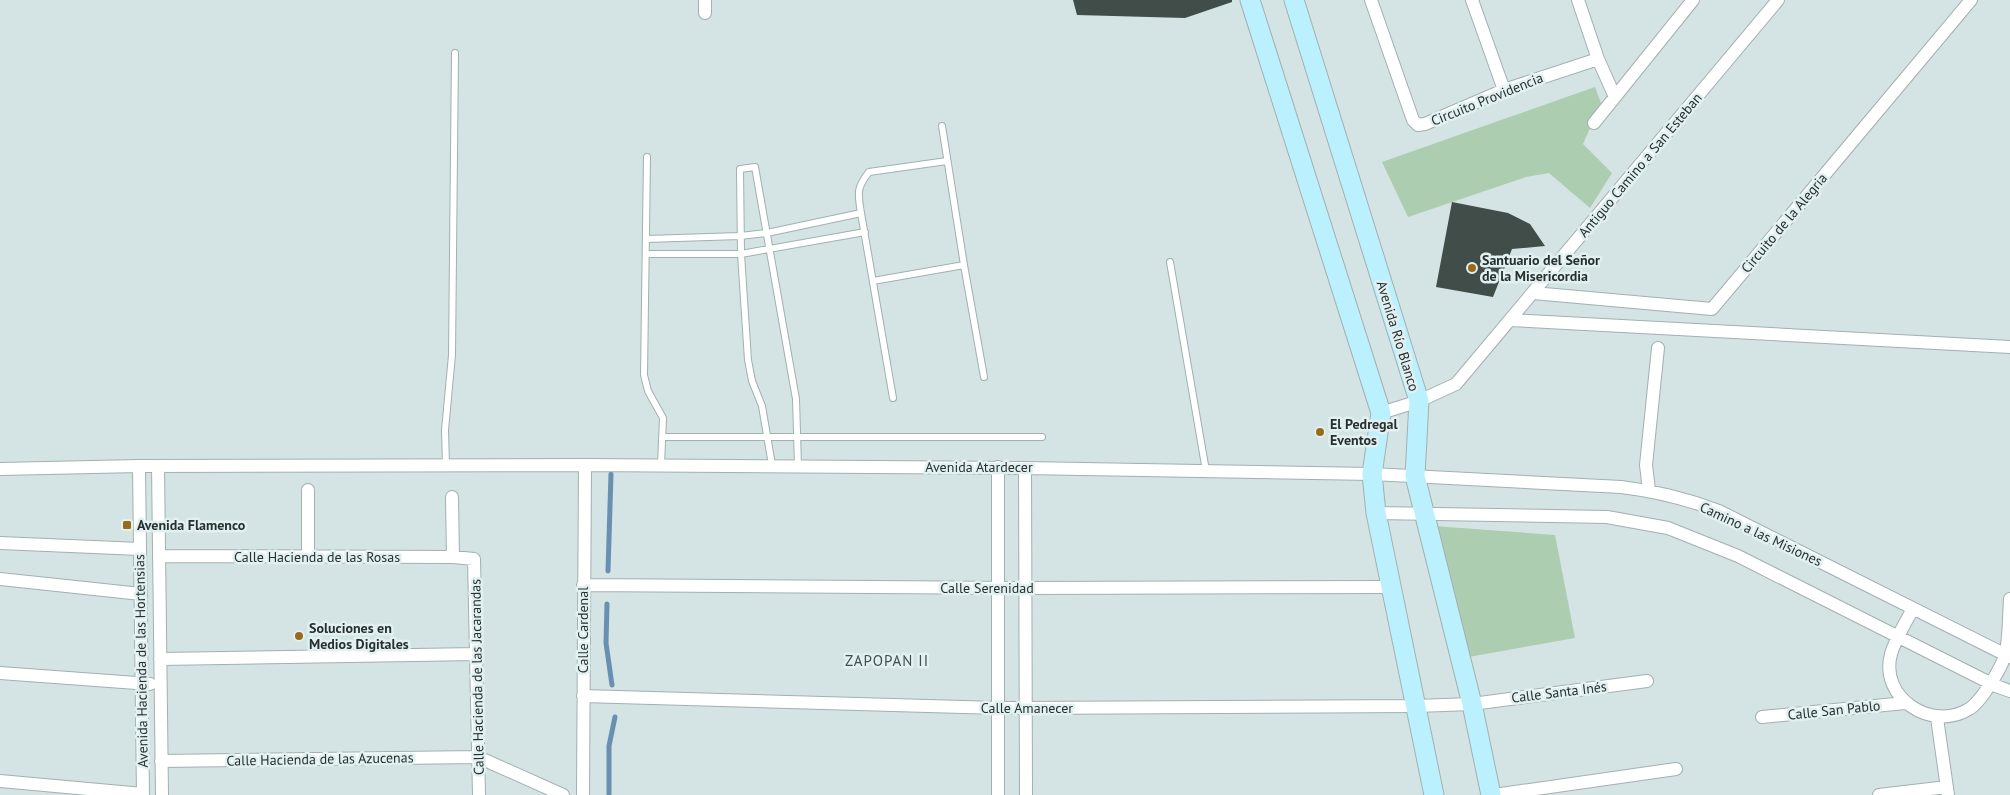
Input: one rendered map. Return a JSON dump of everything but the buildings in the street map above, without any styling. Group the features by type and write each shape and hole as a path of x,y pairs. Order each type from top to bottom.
{"street":[{"path":"1250,0 1381,413 1372,474 1376,513 1434,795"},
{"name":"Avenida Río Blanco","path":"1294,0 1419,401 1415,476 1472,704 1490,795"},
{"name":"Circuito Providencia","path":"1371,0 1413,120 1418,124 1425,124 1504,90 1598,59"},
{"path":"1472,0 1504,90"},
{"path":"1578,0 1598,59 1615,97"},
{"path":"1594,123 1693,0"},
{"name":"Antiguo Camino a San Esteban","path":"1381,413 1419,401 1456,384 1778,0"},
{"name":"Circuito de la Alegria","path":"1712,308 1971,0"},
{"path":"1533,293 1712,308 1711,332"},
{"path":"1510,320 2010,347"},
{"path":"1649,490 1646,465 1658,348"},
{"path":"0,469 139,466 585,465"},
{"name":"Avenida Atardecer","path":"585,465 772,465 1372,474"},
{"name":"Calle Cardenal","path":"583,795 585,465"},
{"name":"Avenida Hacienda de las Hortensias","path":"139,466 143,795"},
{"name":"Avenida Hacienda de las Hortensias","path":"158,466 162,795"},
{"path":"998,468 998,795"},
{"path":"1025,468 1026,795"},
{"name":"Camino a las Misiones","path":"1372,474 1591,484 1649,490 1701,504 1719,511 2008,656"},
{"path":"308,490 308,557"},
{"path":"452,497 453,557"},
{"path":"1376,513 1607,517 1668,528 1738,556 1990,683 2010,691"},
{"path":"0,543 140,549"},
{"name":"Calle Hacienda de las Rosas","path":"159,556 453,557 474,560"},
{"name":"Calle Hacienda de las Jacarandas","path":"474,560 479,795"},
{"path":"0,579 141,594"},
{"name":"Calle Serenidad","path":"583,585 999,588 1391,587"},
{"path":"1913,609 1891,655 1890,672 1895,689 1905,703 1920,712 1938,718 1954,716 1970,709 1982,697 2008,656 2010,599"},
{"path":"160,659 477,654"},
{"path":"0,673 160,684"},
{"name":"Calle Santa Inés","path":"1472,704 1647,681"},
{"name":"Calle Amanecer","path":"583,696 1026,709 1472,704"},
{"name":"Calle San Pablo","path":"1762,717 1905,703"},
{"path":"1879,795 1948,791 1938,718"},
{"path":"478,757 563,795"},
{"name":"Calle Hacienda de las Azucenas","path":"161,761 478,757"},
{"path":"1494,795 1676,768"},
{"path":"0,781 143,795"}],"lane":[{"path":"446,465 445,430 452,355 455,52"},
{"path":"942,126 984,378"},
{"path":"647,157 644,375 648,391 663,418 661,465"},
{"path":"894,398 860,213 858,194 860,182 869,172 947,161"},
{"path":"772,465 762,406 752,381 748,360 740,254 740,169 755,167 796,399 798,466"},
{"path":"646,239 740,236 860,213"},
{"path":"646,254 740,254 865,232"},
{"path":"1170,262 1206,471"},
{"path":"873,281 964,264"},
{"path":"662,437 1042,437"}],"green space":[{"path":"1595,87 1601,103 1583,144 1612,173 1590,208 1549,173 1526,177 1408,217 1382,162"},
{"path":"1433,526 1555,535 1575,638 1463,658"}],"waterway":[{"path":"608,571 611,474"},
{"path":"607,604 606,643 612,685"},
{"path":"609,794 609,746 615,717"}],"place":[{"name":"Santuario del Señor de la Misericordia","path":"1472,268"},
{"name":"El Pedregal Eventos","path":"1320,432"},
{"name":"Avenida Flamenco","path":"127,525"},
{"name":"Soluciones en Medios Digitales","path":"299,636"}],"district":[{"name":"ZAPOPAN II","path":"887,661"}]}
